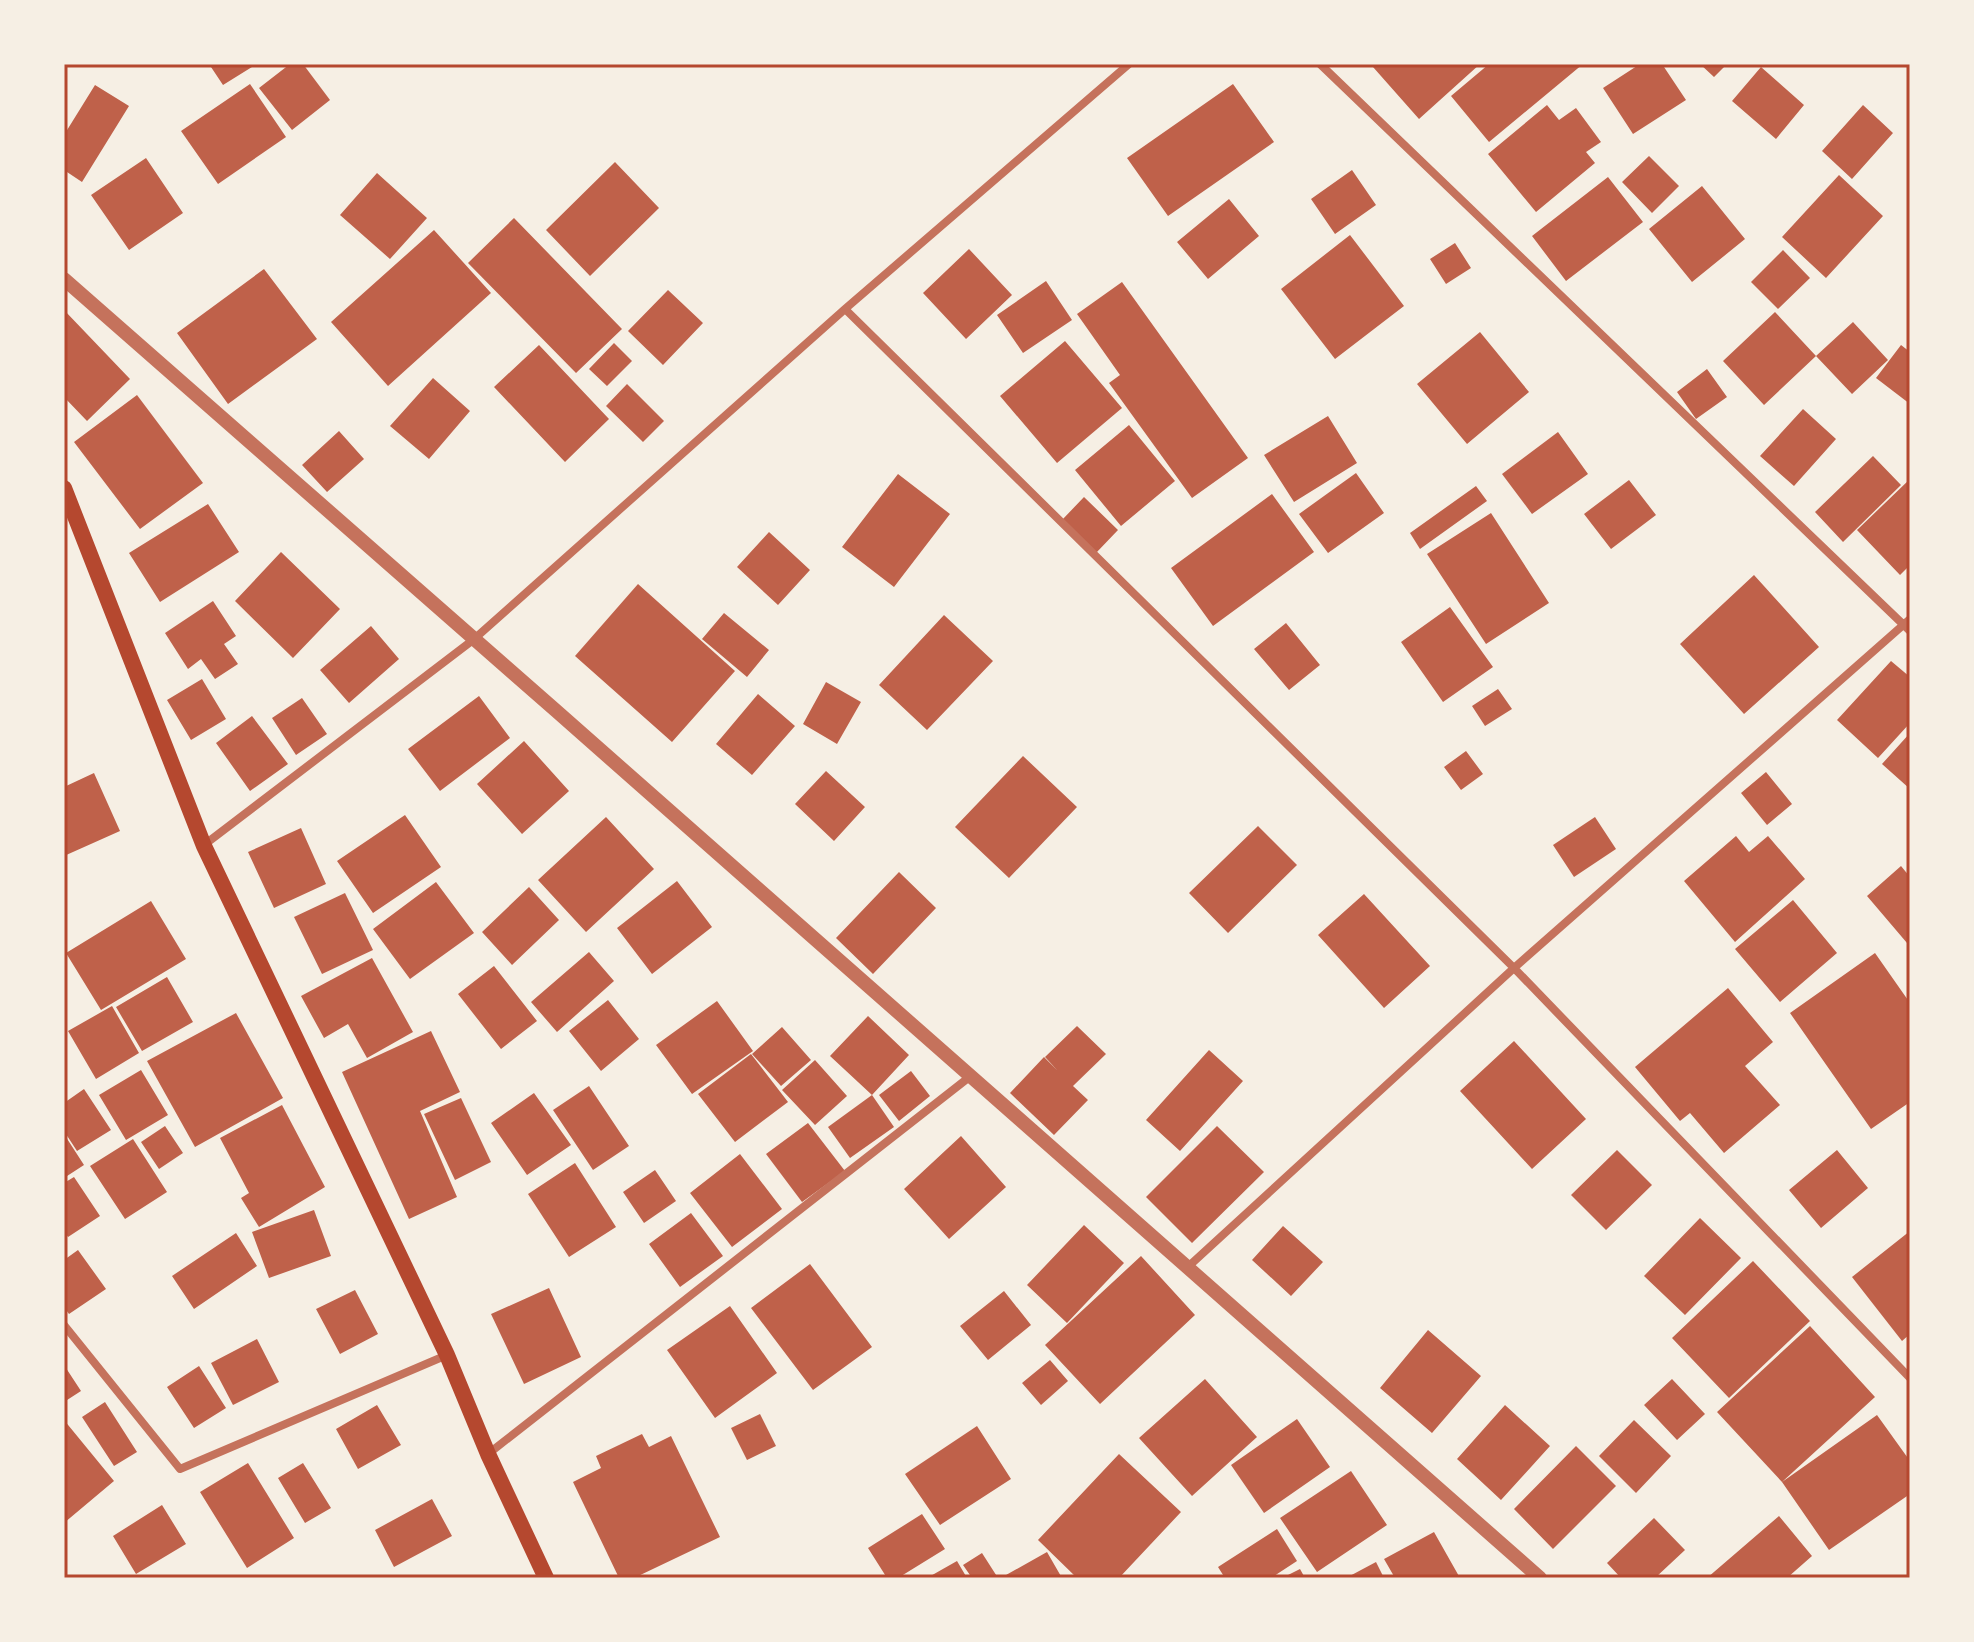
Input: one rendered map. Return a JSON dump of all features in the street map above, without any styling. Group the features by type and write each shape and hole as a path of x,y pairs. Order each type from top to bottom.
{"main road":[{"path":"64,488 204,846 447,1355 488,1454 546,1578"}],"street":[{"path":"204,846 473,640 845,309 1129,64"},
{"path":"1190,1265 1514,968 1908,625 1320,64"},
{"path":"64,279 1190,1265 1540,1578"},
{"path":"845,309 1514,968 1910,1378"},
{"path":"488,1454 972,1074"},
{"path":"64,1325 180,1469 447,1355"}],"building":[{"path":"209,64 257,64 223,85"},
{"path":"290,64 303,64 330,100 292,130 259,88"},
{"path":"1376,64 1480,64 1419,119 1373,67"},
{"path":"1489,64 1583,64 1489,142 1451,96"},
{"path":"1640,64 1662,64 1686,100 1633,134 1603,88"},
{"path":"1700,64 1727,64 1714,77"},
{"path":"1761,67 1804,105 1776,139 1732,101"},
{"path":"250,84 286,137 218,184 181,131"},
{"path":"1233,84 1274,142 1168,216 1127,158"},
{"path":"95,85 129,106 82,182 64,170 64,135"},
{"path":"1547,105 1559,120 1576,108 1601,142 1586,152 1595,163 1536,212 1488,154"},
{"path":"1863,105 1893,133 1852,179 1822,151"},
{"path":"1649,156 1679,186 1652,213 1622,182"},
{"path":"146,158 183,213 129,250 91,195"},
{"path":"615,162 659,208 590,276 546,230"},
{"path":"1352,170 1376,205 1335,234 1311,199"},
{"path":"377,173 427,218 390,259 340,215"},
{"path":"1839,175 1883,216 1826,278 1782,237"},
{"path":"1608,177 1643,222 1566,281 1532,236"},
{"path":"1702,186 1745,239 1692,282 1649,229"},
{"path":"1229,199 1259,236 1208,279 1177,242"},
{"path":"514,218 622,329 576,373 468,263"},
{"path":"434,230 491,293 388,386 331,322"},
{"path":"1350,235 1404,306 1335,359 1281,289"},
{"path":"1455,243 1471,268 1446,284 1430,259"},
{"path":"969,249 1012,295 966,339 923,293"},
{"path":"1783,250 1810,278 1778,309 1751,282"},
{"path":"264,269 317,339 228,404 177,333"},
{"path":"1046,281 1072,320 1023,353 997,315"},
{"path":"1122,282 1248,458 1192,498 1109,383 1120,375 1077,314"},
{"path":"668,290 703,323 663,365 628,331"},
{"path":"64,310 130,379 87,421 64,397"},
{"path":"1775,312 1816,356 1764,405 1723,361"},
{"path":"1853,322 1888,360 1852,394 1816,356"},
{"path":"1480,332 1529,392 1467,444 1417,384"},
{"path":"1065,341 1122,408 1057,463 1000,396"},
{"path":"614,343 632,361 607,386 589,369"},
{"path":"539,345 609,419 565,462 494,387"},
{"path":"1901,345 1910,352 1910,404 1876,378"},
{"path":"1707,369 1727,397 1696,419 1677,392"},
{"path":"433,378 470,411 429,459 390,426"},
{"path":"627,384 664,421 643,442 606,406"},
{"path":"137,395 203,483 140,529 74,442"},
{"path":"1803,409 1836,439 1794,486 1760,456"},
{"path":"1328,416 1357,463 1294,502 1264,455"},
{"path":"1129,425 1175,481 1121,526 1075,470"},
{"path":"339,431 364,459 327,492 302,465"},
{"path":"1558,432 1588,474 1532,514 1502,474"},
{"path":"1873,456 1901,485 1843,542 1815,512"},
{"path":"1356,473 1384,513 1328,553 1299,514"},
{"path":"898,474 950,514 894,587 842,547"},
{"path":"1910,479 1910,565 1900,575 1857,530"},
{"path":"1629,480 1656,515 1611,549 1584,514"},
{"path":"1476,486 1487,501 1420,549 1410,533"},
{"path":"1272,494 1314,552 1213,626 1171,568"},
{"path":"1084,497 1118,530 1096,553 1062,520"},
{"path":"208,504 239,552 160,602 129,553"},
{"path":"1491,513 1549,603 1486,644 1427,554"},
{"path":"769,532 810,570 778,605 737,567"},
{"path":"281,552 340,609 293,658 235,601"},
{"path":"1754,575 1819,647 1744,714 1680,644"},
{"path":"638,584 735,671 672,742 575,656"},
{"path":"213,601 236,636 224,644 238,664 215,679 201,659 188,669 165,633"},
{"path":"1450,607 1493,667 1443,702 1401,642"},
{"path":"724,613 769,650 747,677 702,639"},
{"path":"944,615 993,661 927,730 879,685"},
{"path":"1286,623 1320,665 1289,690 1254,649"},
{"path":"371,626 399,659 349,703 320,670"},
{"path":"1891,661 1910,677 1910,723 1878,758 1837,720"},
{"path":"202,679 226,719 191,740 167,700"},
{"path":"826,682 861,702 837,744 803,724"},
{"path":"1498,689 1512,709 1485,726 1472,706"},
{"path":"758,694 795,726 752,775 716,744"},
{"path":"479,696 510,738 440,791 408,749"},
{"path":"302,698 327,734 296,755 272,718"},
{"path":"252,716 288,764 250,791 216,743"},
{"path":"1910,733 1910,789 1882,764"},
{"path":"524,741 569,791 522,834 477,784"},
{"path":"1466,751 1483,774 1461,790 1444,767"},
{"path":"1023,756 1077,807 1009,878 955,827"},
{"path":"826,771 865,807 834,841 795,804"},
{"path":"1766,772 1792,804 1767,825 1741,793"},
{"path":"94,773 120,831 64,856 64,787"},
{"path":"405,815 441,867 373,913 337,861"},
{"path":"606,817 654,869 586,932 538,880"},
{"path":"1595,817 1616,849 1574,877 1553,845"},
{"path":"1258,826 1297,865 1228,933 1189,893"},
{"path":"301,828 326,884 274,908 248,852"},
{"path":"1736,836 1749,852 1768,836 1805,879 1735,942 1684,881"},
{"path":"1901,866 1910,877 1910,941 1907,943 1867,896"},
{"path":"899,872 936,908 873,974 836,938"},
{"path":"677,881 712,927 652,974 617,928"},
{"path":"436,882 474,933 410,979 373,929"},
{"path":"529,887 559,920 512,965 482,932"},
{"path":"345,893 373,950 322,974 294,917"},
{"path":"1364,894 1430,966 1384,1008 1318,935"},
{"path":"1793,900 1837,953 1780,1002 1735,949"},
{"path":"151,901 186,959 101,1010 66,953"},
{"path":"589,952 614,981 557,1032 531,1002"},
{"path":"1875,953 1910,1003 1910,1102 1871,1129 1790,1013"},
{"path":"372,958 413,1032 367,1058 348,1024 324,1038 301,996"},
{"path":"494,966 537,1021 501,1049 458,994"},
{"path":"167,977 193,1022 142,1051 116,1007"},
{"path":"1728,988 1773,1042 1745,1066 1780,1105 1724,1153 1690,1113 1680,1121 1635,1067"},
{"path":"608,1000 639,1039 601,1071 569,1031"},
{"path":"717,1001 753,1051 692,1094 656,1045"},
{"path":"112,1006 139,1053 96,1079 68,1031"},
{"path":"236,1013 283,1098 195,1147 147,1061"},
{"path":"868,1016 909,1055 872,1095 830,1056"},
{"path":"1077,1026 1106,1054 1073,1086 1088,1100 1054,1135 1010,1093 1044,1057 1057,1070 1045,1057"},
{"path":"782,1027 811,1060 781,1086 752,1054"},
{"path":"431,1031 460,1092 420,1111 457,1197 409,1219 342,1072"},
{"path":"1514,1041 1586,1119 1532,1169 1460,1091"},
{"path":"1209,1050 1243,1081 1180,1151 1146,1120"},
{"path":"751,1054 788,1102 735,1142 698,1094"},
{"path":"815,1060 847,1096 815,1125 782,1090"},
{"path":"141,1070 168,1115 126,1140 99,1095"},
{"path":"911,1071 930,1096 899,1121 879,1095"},
{"path":"589,1086 629,1146 593,1170 553,1110"},
{"path":"84,1089 111,1130 77,1151 64,1131 64,1103"},
{"path":"534,1093 571,1145 527,1175 491,1123"},
{"path":"872,1095 894,1127 850,1158 828,1127"},
{"path":"461,1098 491,1162 455,1180 424,1114"},
{"path":"282,1105 325,1187 259,1227 241,1198 249,1193 220,1138"},
{"path":"808,1123 845,1171 802,1202 766,1154"},
{"path":"165,1126 183,1153 159,1169 141,1142"},
{"path":"1217,1126 1264,1172 1192,1243 1146,1197"},
{"path":"64,1134 84,1165 64,1178"},
{"path":"961,1136 1006,1187 949,1239 904,1189"},
{"path":"133,1139 167,1192 125,1219 90,1166"},
{"path":"1617,1150 1652,1185 1606,1230 1571,1195"},
{"path":"1837,1150 1868,1188 1821,1228 1789,1190"},
{"path":"740,1154 782,1209 732,1247 690,1193"},
{"path":"575,1163 616,1227 569,1257 528,1194"},
{"path":"655,1170 676,1201 644,1223 623,1192"},
{"path":"74,1177 100,1216 68,1237 64,1231 64,1183"},
{"path":"314,1210 331,1256 269,1278 252,1232"},
{"path":"691,1213 723,1256 680,1287 649,1244"},
{"path":"1700,1218 1741,1258 1685,1315 1644,1276"},
{"path":"1084,1225 1124,1263 1067,1323 1027,1285"},
{"path":"1283,1226 1323,1262 1291,1296 1252,1260"},
{"path":"1910,1231 1910,1334 1902,1341 1852,1277"},
{"path":"236,1233 257,1266 194,1309 172,1276"},
{"path":"78,1250 106,1289 69,1314 64,1307 64,1260"},
{"path":"1141,1256 1195,1315 1100,1404 1045,1345"},
{"path":"1753,1261 1810,1321 1729,1398 1672,1338"},
{"path":"810,1264 872,1347 813,1390 751,1308"},
{"path":"549,1288 581,1357 524,1384 491,1314"},
{"path":"355,1290 378,1334 340,1354 316,1309"},
{"path":"1004,1291 1031,1325 988,1360 960,1326"},
{"path":"730,1306 777,1373 715,1418 667,1350"},
{"path":"1810,1326 1875,1397 1782,1482 1717,1412"},
{"path":"1428,1330 1481,1376 1432,1433 1380,1388"},
{"path":"257,1339 279,1382 233,1405 211,1363"},
{"path":"1050,1360 1068,1381 1041,1405 1022,1383"},
{"path":"64,1365 81,1391 64,1402"},
{"path":"199,1366 226,1408 194,1428 167,1387"},
{"path":"1205,1379 1257,1437 1192,1496 1139,1438"},
{"path":"1672,1379 1705,1414 1677,1440 1644,1405"},
{"path":"105,1402 137,1452 114,1466 82,1417"},
{"path":"377,1405 401,1445 358,1469 336,1429"},
{"path":"1505,1405 1550,1446 1501,1500 1457,1459"},
{"path":"760,1414 776,1446 747,1460 731,1428"},
{"path":"1877,1415 1910,1461 1910,1494 1829,1550 1782,1482"},
{"path":"1297,1419 1330,1467 1264,1513 1231,1465"},
{"path":"64,1420 114,1481 64,1523"},
{"path":"1634,1420 1671,1456 1636,1493 1599,1456"},
{"path":"977,1426 1011,1479 940,1525 905,1474"},
{"path":"642,1434 649,1447 671,1436 720,1537 634,1578 619,1578 573,1482 601,1468 596,1456"},
{"path":"1576,1446 1616,1486 1553,1549 1514,1509"},
{"path":"1119,1454 1181,1512 1119,1578 1077,1578 1038,1540"},
{"path":"248,1463 294,1538 247,1568 200,1492"},
{"path":"303,1463 331,1508 305,1523 278,1478"},
{"path":"1351,1471 1387,1525 1317,1572 1280,1518"},
{"path":"432,1499 452,1536 394,1567 375,1530"},
{"path":"162,1505 186,1544 136,1574 113,1536"},
{"path":"922,1514 945,1549 898,1578 887,1578 868,1548"},
{"path":"1779,1516 1812,1556 1787,1578 1707,1578"},
{"path":"1654,1518 1685,1550 1655,1578 1621,1578 1607,1563"},
{"path":"1277,1529 1297,1561 1271,1578 1225,1578 1218,1567"},
{"path":"1434,1532 1460,1578 1395,1578 1384,1559"},
{"path":"1047,1552 1062,1578 1007,1578 1006,1575"},
{"path":"982,1553 998,1578 972,1578 963,1565"},
{"path":"957,1561 967,1578 927,1578"},
{"path":"1376,1562 1384,1578 1346,1578"},
{"path":"1300,1569 1305,1578 1282,1578"}]}
